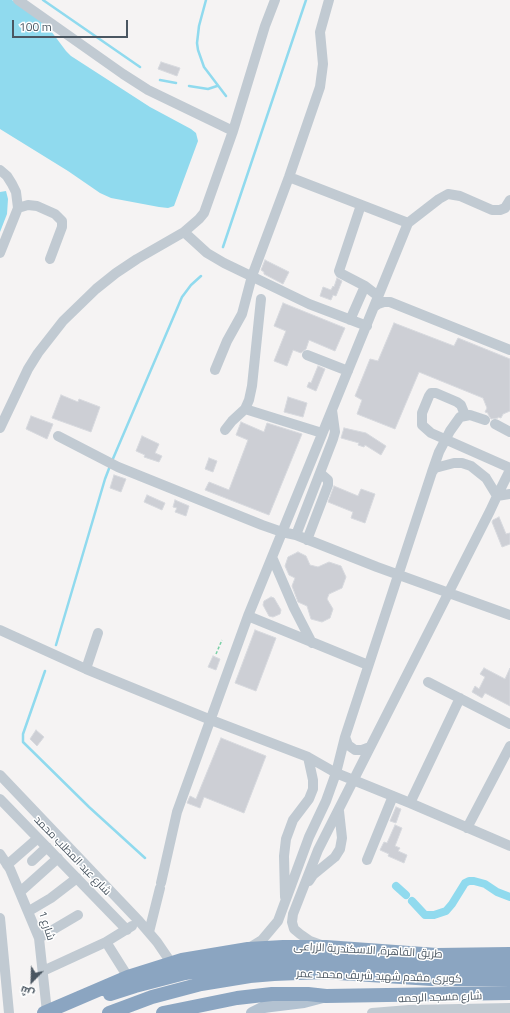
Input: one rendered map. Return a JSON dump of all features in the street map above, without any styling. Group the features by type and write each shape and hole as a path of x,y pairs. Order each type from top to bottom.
{"highway":[{"name":"طريق القاهرة, الاسكندرية الزراعى","path":"46,1012 128,977 182,960 248,950 283,947 326,947 437,955 510,954"},
{"path":"326,947 338,956 343,966 343,977 339,986 331,994 326,996"},
{"name":"كوبرى مقدم شهيد شريف محمد عمر","path":"63,1013 94,1000 160,978 211,968 263,961 333,959 441,966 510,966"},
{"name":"كوبرى مقدم شهيد شريف محمد عمر","path":"109,1013 176,990 201,984 280,973 323,972 432,979 510,980"},
{"path":"113,984 109,990 108,998 109,1005 113,1013"},
{"path":"163,1013 255,995 290,994 326,996 510,993"}],"main road":[{"path":"252,1013 271,1006 304,1002 326,996"},
{"path":"177,1010 191,1013"}],"street":[{"path":"18,0 148,90 233,131"},
{"path":"0,428 28,369 38,353 63,321 96,289 116,273 184,232 199,220 204,213 233,131 274,0"},
{"path":"215,370 227,341 242,314 252,276 289,177 320,87 323,64 320,32 329,0"},
{"path":"0,170 8,176 16,192 18,208 0,253"},
{"path":"289,177 408,224"},
{"path":"149,932 161,886 177,812 248,616 408,224 439,199 448,194 460,196 492,210 500,210 505,208 510,200"},
{"path":"18,208 28,205 37,206 55,214 62,221 62,227 50,259"},
{"path":"362,205 339,271 340,273 365,286 380,292 390,302"},
{"path":"184,232 207,252 224,263 309,304 367,326"},
{"path":"350,320 365,286"},
{"path":"225,430 245,409 252,386 261,299"},
{"path":"374,307 384,302 390,302 510,350"},
{"path":"308,355 348,371"},
{"path":"326,947 310,941 294,929 292,914 318,850 449,593 510,469 431,433 422,425 422,413 428,396 432,393 436,393 457,402 461,405 465,415"},
{"path":"296,535 335,432 332,408"},
{"path":"245,409 322,433"},
{"path":"248,950 262,940 278,922 306,845 326,801 336,773 345,737 368,665 439,452 456,420 460,417 470,415 485,420"},
{"path":"496,424 510,431"},
{"path":"58,436 118,467 282,532 296,535 510,615"},
{"path":"432,472 434,468 454,464 462,463 472,466 486,478 497,496"},
{"path":"307,540 328,485 328,480 320,473"},
{"path":"497,496 510,494"},
{"path":"272,557 294,608 312,643"},
{"path":"248,616 368,665"},
{"path":"0,630 86,669 210,720 308,757 336,773 354,781 410,802 510,846"},
{"path":"86,669 98,633"},
{"path":"428,682 510,724"},
{"path":"410,802 460,698"},
{"path":"345,737 348,745 355,750 362,750 370,747"},
{"path":"467,828 510,746"},
{"path":"285,903 284,856 286,839 293,820 309,799 313,789 308,757"},
{"path":"0,774 149,932 172,964"},
{"path":"367,860 393,796"},
{"name":"شارع عبد المطلب محمد","path":"0,799 127,930"},
{"path":"296,904 313,875 335,857 340,849 342,838 339,810"},
{"path":"7,864 38,838"},
{"path":"306,845 318,850"},
{"path":"32,861 47,848"},
{"name":"شارع 1","path":"0,854 7,864 29,911 39,938 46,1012"},
{"path":"20,892 58,858"},
{"path":"29,911 51,898 76,878"},
{"path":"39,938 78,915"},
{"path":"0,918 9,1013"},
{"path":"43,971 106,942 139,921"},
{"path":"278,922 287,924 292,922"},
{"path":"106,942 128,977"},
{"name":"شارع مسجد الرحمه","path":"372,1013 409,1010 510,1008"}],"path":[{"path":"216,654 222,640"}],"water":[{"path":"0,0 12,0 45,23 71,56 150,107 196,133 198,141 174,206 168,208 159,207 111,198 100,193 68,171 0,129"},
{"path":"6,191 8,199 7,214 0,232 0,192"}],"building":[{"path":"161,62 180,68 177,76 158,69"},
{"path":"265,260 289,272 283,284 264,274 261,270"},
{"path":"337,278 342,281 336,296 333,295 331,300 320,296 323,287 331,290 333,286 334,287"},
{"path":"283,303 345,328 335,351 309,340 306,349 301,353 293,350 287,366 274,361 286,331 274,326"},
{"path":"394,323 454,346 458,338 510,359 510,411 503,414 501,418 498,417 491,419 488,413 485,412 487,408 483,398 419,372 395,429 357,414 362,400 355,396 370,359 378,361"},
{"path":"318,366 325,369 316,391 307,387 309,382 311,383"},
{"path":"61,395 78,402 79,399 100,407 91,432 52,418"},
{"path":"288,397 307,403 303,417 284,412"},
{"path":"31,416 53,424 47,439 26,429"},
{"path":"241,422 264,432 267,423 302,434 269,515 205,490 209,482 229,490 248,440 236,435"},
{"path":"344,428 366,433 386,446 381,455 365,445 364,447 358,445 359,443 341,438"},
{"path":"142,436 159,444 155,453 162,456 159,462 144,457 145,455 136,451"},
{"path":"209,458 217,461 213,472 205,469"},
{"path":"114,475 126,479 121,492 110,488"},
{"path":"334,486 358,496 361,489 375,494 365,523 351,518 353,512 328,502"},
{"path":"147,495 165,503 162,510 144,502"},
{"path":"175,500 189,506 186,516 175,512 177,508 173,507"},
{"path":"499,517 506,534 510,533 510,544 502,547 492,522"},
{"path":"298,552 306,556 310,565 318,567 329,562 341,566 346,577 342,588 329,594 327,599 333,609 330,618 322,622 311,619 307,606 298,602 292,586 295,578 289,575 285,566 288,557"},
{"path":"271,597 274,598 281,610 280,614 273,617 269,616 263,605 264,601"},
{"path":"255,630 276,638 256,691 235,683"},
{"path":"213,656 220,659 216,670 208,667"},
{"path":"484,668 505,679 510,668 510,706 485,693 482,698 472,692 475,686 479,689 485,677 480,674"},
{"path":"36,730 44,737 37,746 30,739"},
{"path":"221,738 266,756 244,813 204,797 200,808 187,803 190,796 196,799"},
{"path":"396,807 401,809 396,823 390,821"},
{"path":"395,825 402,828 395,846 400,848 398,851 407,855 404,863 388,856 389,854 380,850 384,842 387,843"}],"waterway":[{"path":"43,0 140,67"},
{"path":"206,0 199,26 197,43 198,50 204,67 226,96"},
{"path":"223,247 306,0"},
{"path":"160,80 176,83"},
{"path":"189,86 208,89 217,86"},
{"path":"112,461 182,297 191,285 201,276"},
{"path":"56,645 110,466"},
{"path":"45,671 23,734 23,742 89,807 145,858"},
{"path":"412,901 425,915 434,915 446,911 465,883 469,881 485,884 497,892 510,897"},
{"path":"396,886 406,895"}]}
